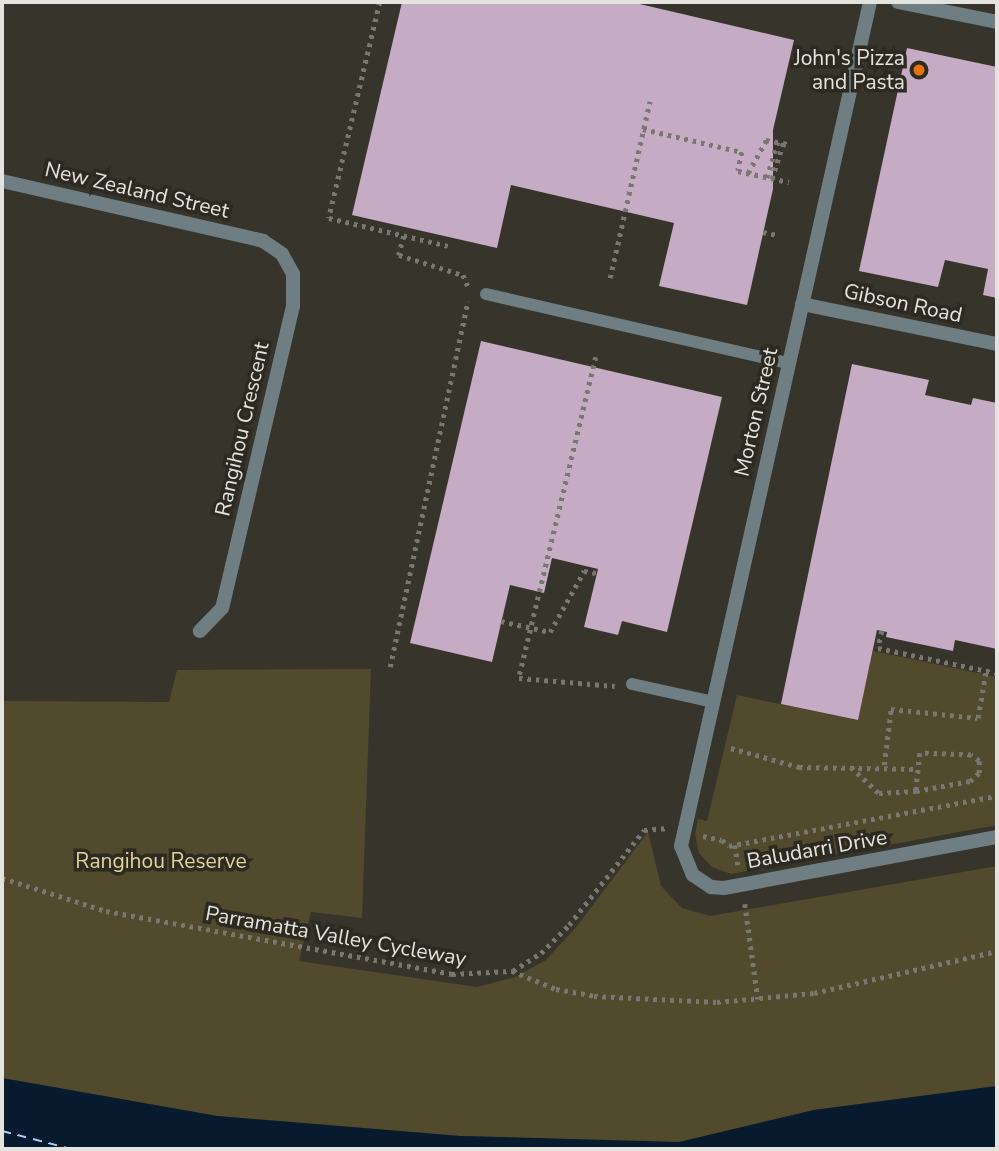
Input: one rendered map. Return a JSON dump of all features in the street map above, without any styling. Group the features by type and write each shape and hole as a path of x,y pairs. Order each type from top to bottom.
{"street":[{"name":"Morton Street","path":"690,833 713,702 870,2"},
{"path":"898,2 997,22"},
{"name":"New Zealand Street","path":"2,181 263,241"},
{"name":"Rangihou Crescent","path":"200,631 222,608 295,295 289,263 263,241"},
{"name":"Gibson Road","path":"802,304 997,344"},
{"name":"Baludarri Drive","path":"690,833 681,846 687,868 701,883 724,888 997,837"}],"lane":[{"path":"486,293 788,363"},
{"path":"626,685 713,702"}],"path":[{"path":"380,2 329,218 448,246"},
{"path":"610,278 650,102"},
{"path":"643,129 742,152 738,171 789,183"},
{"path":"748,173 766,140 778,142 770,178"},
{"path":"770,178 783,143 792,145"},
{"path":"763,232 777,235"},
{"path":"390,667 469,291 463,275 399,255 404,236"},
{"path":"596,357 519,678 626,685"},
{"path":"501,621 550,632 584,570 597,573"},
{"path":"882,631 878,648 997,673"},
{"path":"884,765 891,709 978,718 986,670"},
{"path":"731,748 799,767 851,768 884,765 918,769"},
{"path":"851,768 879,793 916,790 970,780 979,773 979,761 971,755 920,753 916,790"},
{"path":"690,833 735,845 997,796"},
{"path":"512,971 550,944 644,830 657,826"},
{"path":"735,845 739,873"},
{"name":"Parramatta Valley Cycleway","path":"2,878 106,911 452,974 512,971 556,989 594,996 717,1002 814,993 997,951"},
{"path":"743,896 758,999"}],"green space":[{"path":"873,651 997,677 997,825 731,874 712,867 699,853 695,834 698,819 707,821 737,695 857,720"},
{"name":"Rangihou Reserve","path":"371,669 362,918 311,912 299,961 477,987 515,977 546,960 577,926 648,832 661,886 682,908 710,916 997,866 997,1086 814,1110 679,1143 460,1136 217,1116 2,1078 2,701 169,702 177,670"}],"water":[{"path":"2,1078 217,1116 460,1136 679,1142 814,1110 997,1086 997,1149 2,1149"}],"building":[{"path":"402,2 631,2 794,40 773,130 773,189 747,305 659,286 674,223 511,185 497,248 352,215"},
{"path":"907,48 997,67 997,298 983,295 988,269 945,260 938,287 859,271"},
{"path":"481,341 722,397 667,632 622,621 618,635 584,627 598,569 552,558 544,593 510,585 492,662 410,643"},
{"path":"852,364 929,380 925,395 971,405 973,398 997,403 997,649 955,640 953,651 886,637 887,632 877,630 858,720 781,704"}],"ferry route":[{"path":"2,1131 71,1149"}],"place":[{"name":"John's Pizza and Pasta","path":"919,70"}]}
